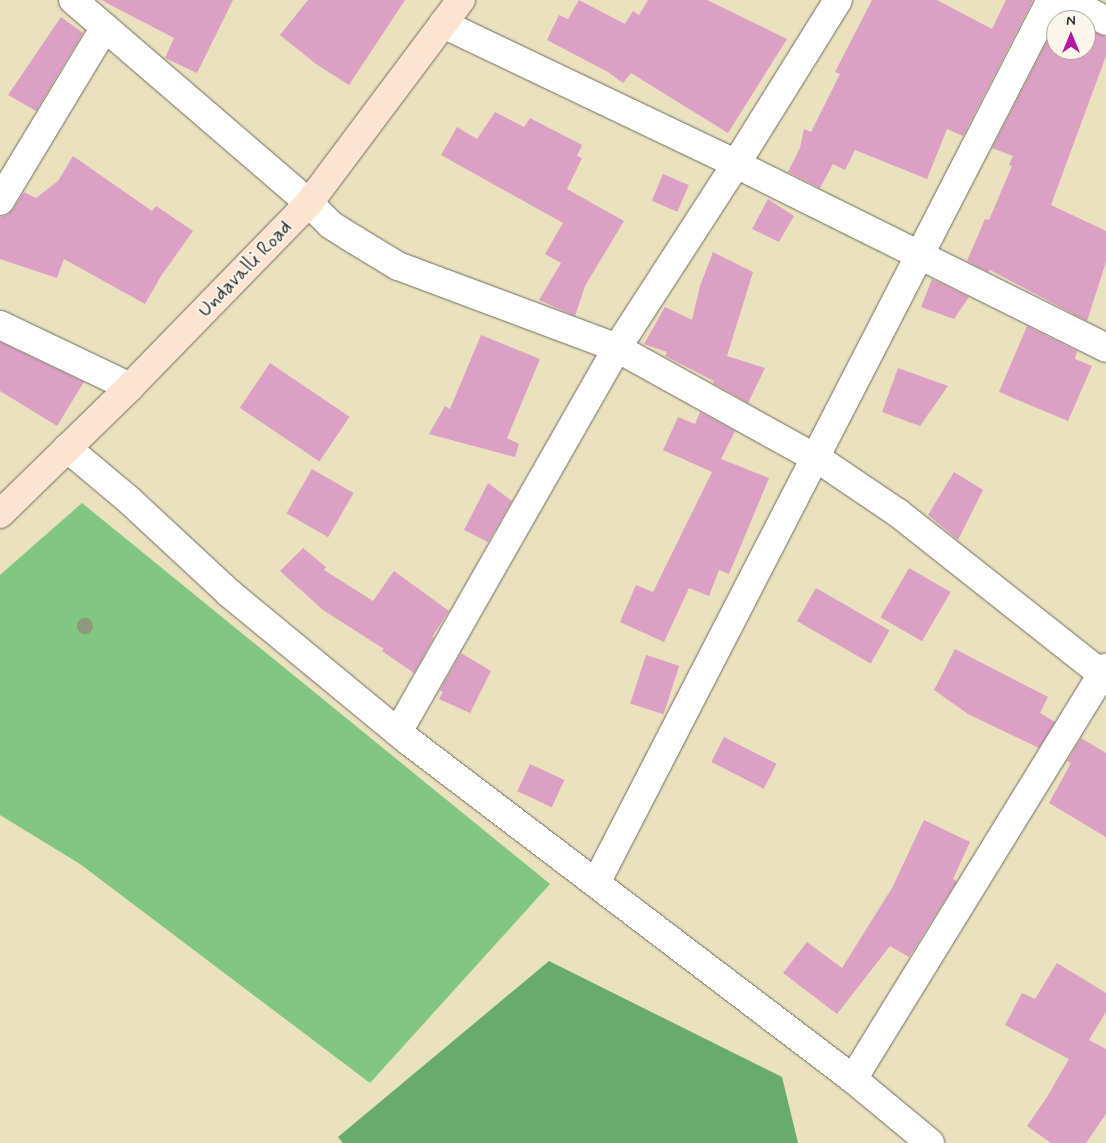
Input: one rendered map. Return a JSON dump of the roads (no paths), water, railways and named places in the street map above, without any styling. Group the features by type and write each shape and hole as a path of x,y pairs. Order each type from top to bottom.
{"main road":[{"name":"Undavalli Road","path":"0,514 130,386 309,204 461,0"}],"street":[{"path":"74,0 331,225 398,266 616,348 814,458 898,513 1104,672 853,1079"},
{"path":"398,732 616,348 736,164 838,0"},
{"path":"596,883 1051,0"},
{"path":"1068,0 1106,21"},
{"path":"443,24 736,164 1106,348"},
{"path":"0,200 105,27"},
{"path":"0,325 130,386"},
{"path":"67,448 129,500 229,593 398,732 853,1079 930,1143"}]}
